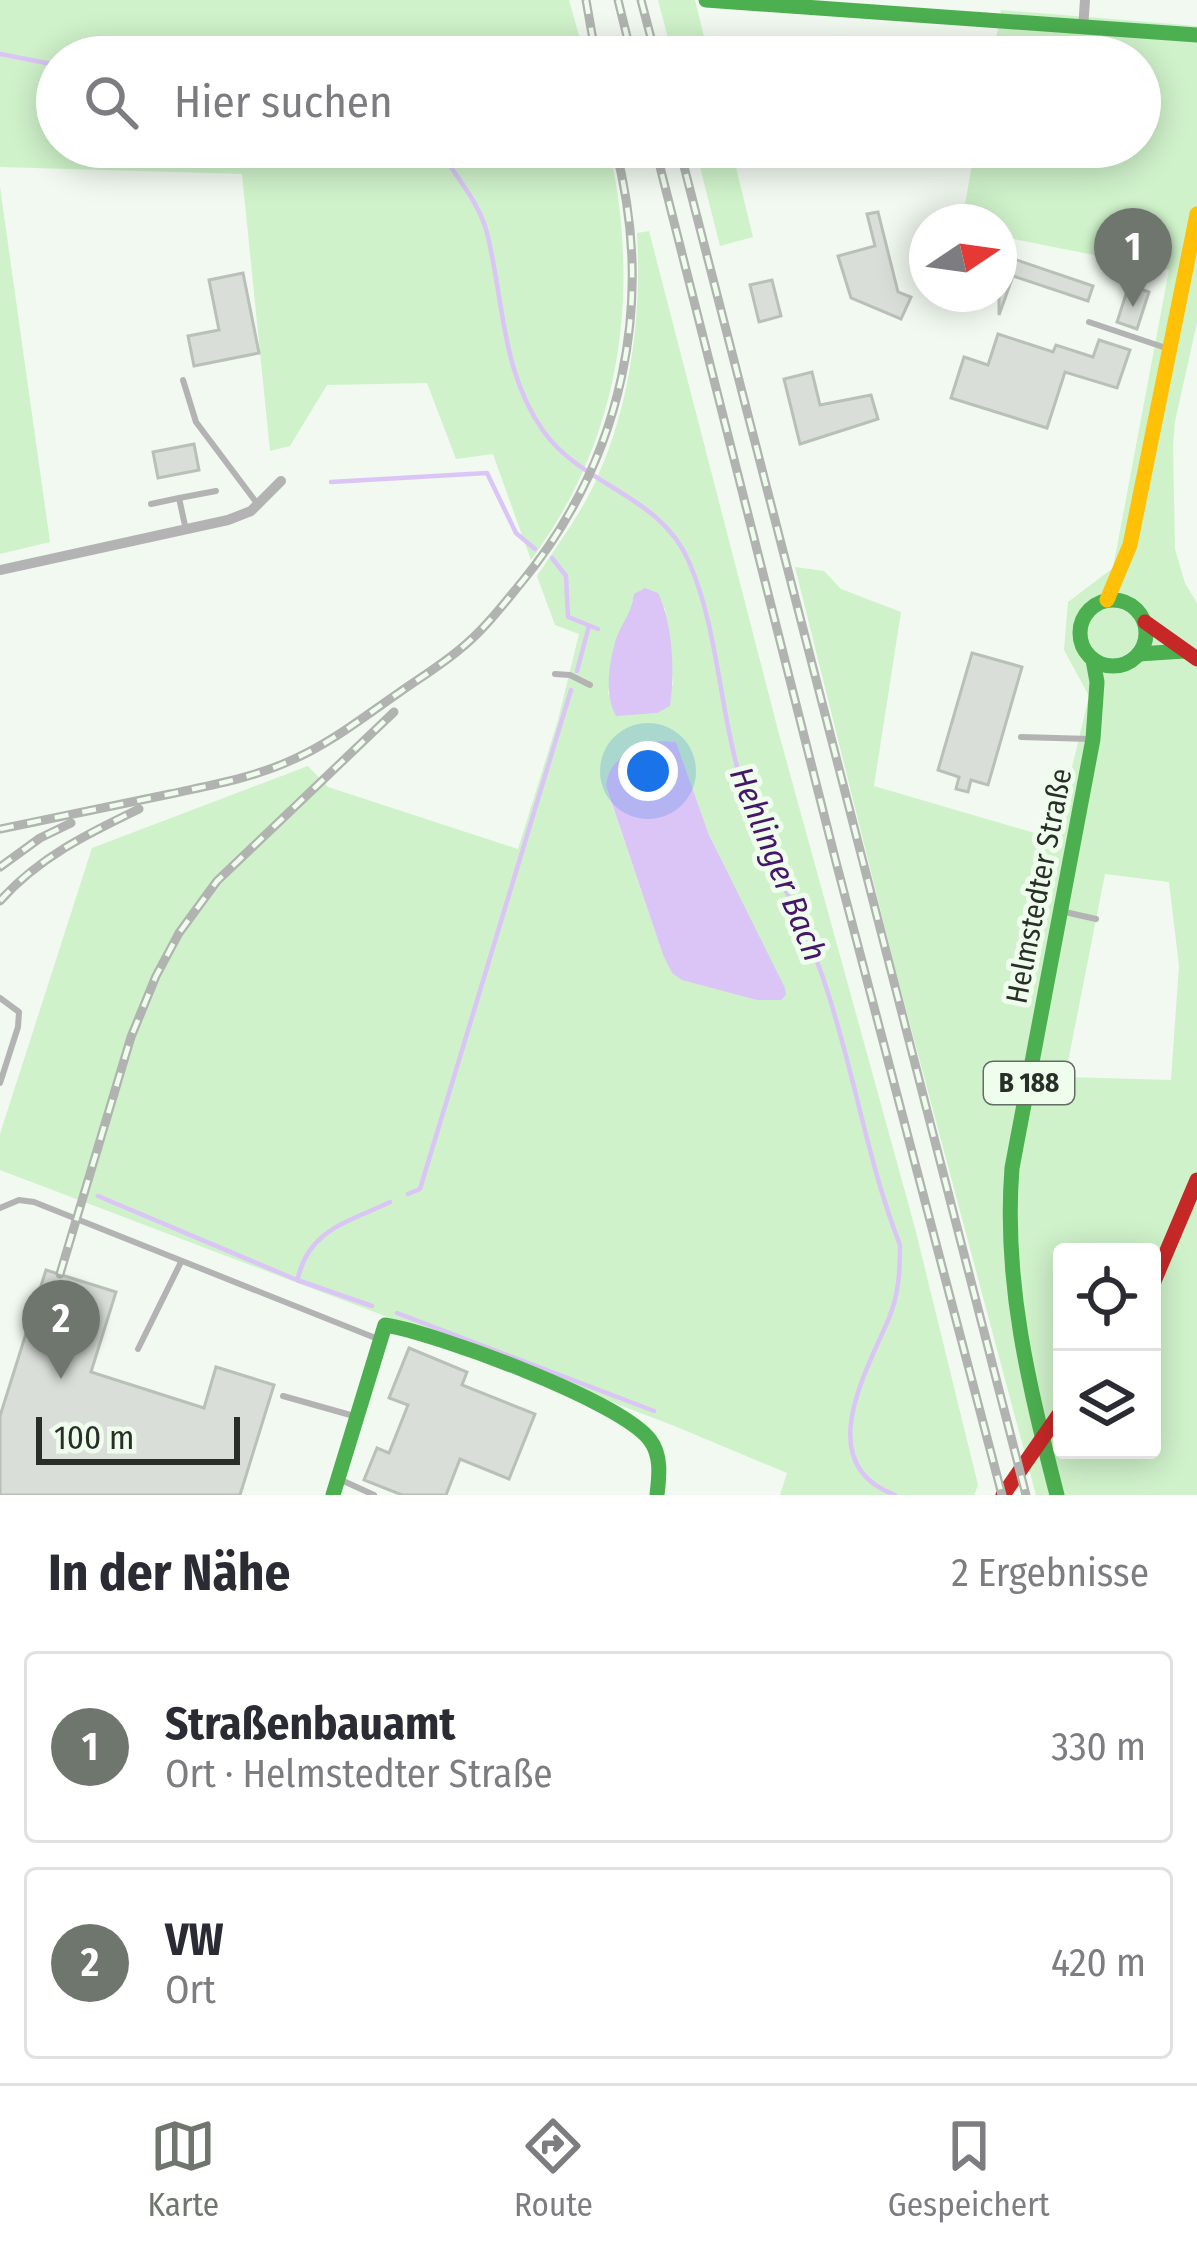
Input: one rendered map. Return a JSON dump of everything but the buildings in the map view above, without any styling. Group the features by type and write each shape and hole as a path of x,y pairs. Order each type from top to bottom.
{"main road":[{"path":"706,0 1197,35"},
{"path":"1192,655 1140,615 1127,602 1107,600 1090,609 1080,626 1082,645 1093,660 1120,666 1139,654 1146,639 1140,615 1130,581 1130,545 1166,349 1197,214"},
{"path":"1107,600 1130,545"},
{"path":"1139,654 1192,655"},
{"name":"Helmstedter Straße","path":"1057,1495 1020,1348 1006,1256 1012,1168 1094,739 1093,660"},
{"name":"Helmstedter Straße","path":"1094,739 1120,666"},
{"path":"1161,1265 1197,1180"},
{"path":"335,1486 386,1325 410,1329 620,1415 651,1439 658,1457 657,1495"},
{"path":"1004,1495 1053,1423"}],"street":[{"path":"1083,29 1084,0"},
{"path":"0,570 228,520 259,505 281,481"}],"lane":[{"path":"1089,322 1166,349"},
{"path":"183,380 191,414 259,505"},
{"path":"151,504 216,491"},
{"path":"179,498 186,530"},
{"path":"555,674 570,675 590,686"},
{"path":"1021,737 1094,739"},
{"path":"1062,912 1096,920"},
{"path":"0,998 19,1012 0,1083"},
{"path":"0,1208 19,1200 34,1202 381,1340"},
{"path":"138,1349 181,1262"},
{"path":"283,1396 357,1417"},
{"path":"335,1486 374,1495"}],"green space":[{"path":"0,0 569,0 579,36 36,36 36,168 613,168 623,256 616,362 586,464 531,560 493,454 456,459 427,383 327,385 290,446 270,451 242,174 0,167"},
{"path":"658,0 695,0 704,36 667,36"},
{"path":"1001,10 1197,26 1197,323 1173,445 1175,549 1197,603 1197,1495 1036,1495 895,968 795,567 824,571 841,589 901,612 874,786 1055,839 1089,696 1064,650 1068,602 1113,568 1169,270 1017,240 1017,204 965,204 971,168 1161,168 1161,36 997,36","holes":["1105,874 1169,882 1179,966 1171,1080 1065,1077"]},
{"path":"700,168 736,168 753,237 720,246"},
{"path":"0,187 50,542 0,554"},
{"path":"649,231 779,734 915,1228 978,1485 974,1495 780,1495 787,1473 672,1425 0,1170 0,1134 92,848 308,766 328,787 518,849 579,634 555,625 537,576 586,500 616,428 635,331 637,233","holes":["665,608 673,685 608,694 617,637 633,609","676,743 709,835 774,970 781,1000 757,1000 663,955 606,787 614,766 622,760"]}],"shaded area":[{"path":"645,588 658,593 667,619 670,706 657,713 616,716 609,688 613,648 634,594"},
{"path":"661,741 676,742 709,835 785,988 781,1000 757,1000 682,980 672,973 663,955 606,786 618,761"}],"waterway":[{"name":"Hehlinger Bach","path":"0,54 36,61"},
{"name":"Hehlinger Bach","path":"452,168 483,221 512,361 530,409 561,451 660,521 676,539 699,588 739,774 822,975 900,1245 895,1300 859,1389 850,1439 856,1462 870,1481 895,1495"},
{"path":"331,482 487,473 516,533 535,549"},
{"path":"552,558 566,576 568,617 598,629"},
{"path":"577,671 589,626"},
{"path":"408,1194 420,1189 571,690"},
{"path":"98,1196 297,1280 372,1306"},
{"path":"298,1278 303,1261 321,1238 390,1202"},
{"path":"397,1313 654,1411"}],"railway":[{"path":"586,0 592,36"},
{"path":"618,0 627,36"},
{"path":"641,0 650,36"},
{"path":"0,829 216,784 292,760 438,666 492,618 556,535 584,484 622,377 632,263 619,168"},
{"path":"660,168 1002,1495"},
{"path":"684,168 1026,1495"},
{"path":"60,1274 131,1037 179,933 217,881 394,712"},
{"path":"0,901 47,860 139,809"},
{"path":"0,867 71,823"}],"traffic: fast":[{"path":"706,0 1197,35"},
{"path":"1113,600 1137,609 1146,633 1137,657 1113,666 1089,657 1080,633 1089,609 1113,600"},
{"path":"1139,654 1184,651"},
{"path":"1057,1495 1028,1374 1015,1293 1010,1210 1012,1168 1093,739 1097,682 1093,660"},
{"path":"333,1495 385,1325 526,1371 632,1424 650,1440 656,1453 657,1495"}],"traffic: slow":[{"path":"1107,600 1130,545 1197,214"}],"traffic: jam":[{"path":"1145,622 1197,659"},
{"path":"1161,1265 1197,1180"},
{"path":"1003,1495 1053,1423"}],"place":[{"name":"Straßenbauamt","path":"1133,307"},
{"name":"VW","path":"61,1379"}]}
